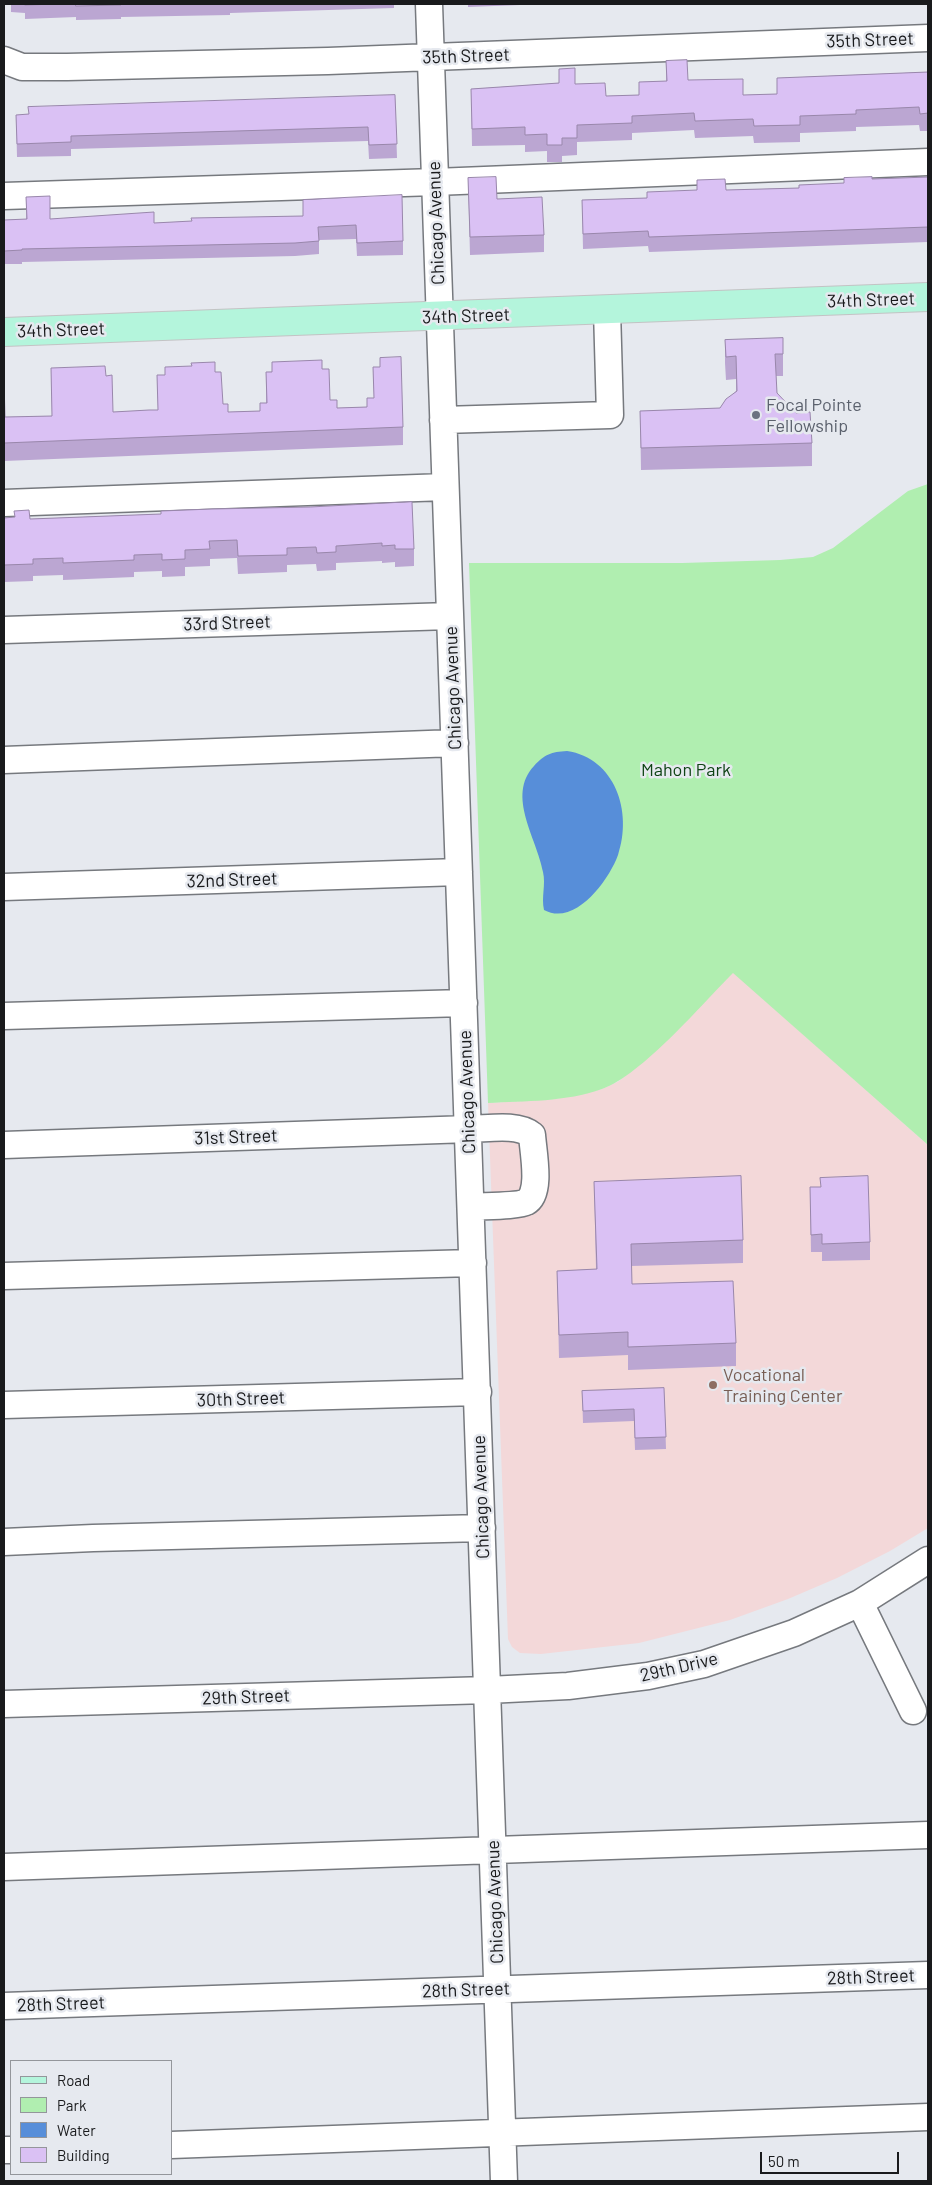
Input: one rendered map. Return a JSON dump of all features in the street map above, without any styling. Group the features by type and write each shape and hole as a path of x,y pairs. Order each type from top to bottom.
{"main road":[{"name":"34th Street","path":"4,332 928,297"}],"street":[{"name":"Chicago Avenue","path":"429,4 504,2181"},
{"name":"35th Street","path":"4,60 22,67 67,67 431,57 928,38"},
{"path":"4,196 435,182 928,162"},
{"path":"443,420 610,415 607,310"},
{"path":"4,503 445,487"},
{"name":"33rd Street","path":"4,630 450,616"},
{"path":"4,760 455,743"},
{"name":"32nd Street","path":"4,887 459,872"},
{"path":"4,1016 464,1003"},
{"name":"31st Street","path":"4,1145 469,1129 513,1128 526,1130 532,1135 534,1196 525,1203 471,1207"},
{"path":"4,1276 473,1263"},
{"name":"30th Street","path":"4,1405 478,1392"},
{"path":"4,1542 482,1528"},
{"name":"29th Drive","path":"488,1690 568,1686 648,1676 704,1664 794,1633 860,1603 928,1560"},
{"path":"860,1603 913,1711"},
{"name":"29th Street","path":"4,1704 488,1690"},
{"path":"4,1867 928,1835"},
{"name":"28th Street","path":"4,2006 928,1975"},
{"path":"172,2145 928,2118"}],"shaded area":[{"name":"Vocational Training Center","path":"733,972 928,1145 928,1528 890,1551 837,1578 788,1599 730,1620 639,1643 541,1654 520,1653 512,1647 508,1639 488,1103 555,1099 602,1089 619,1081 654,1052"}],"green space":[{"name":"Mahon Park","path":"928,484 928,1145 733,973 653,1054 618,1081 602,1089 574,1096 545,1100 488,1103 469,563 682,563 813,557 833,548 908,491"}],"water":[{"path":"567,751 584,756 597,764 608,776 616,790 621,805 622,838 614,865 599,888 579,907 556,914 544,910 543,872 526,818 523,790 526,778 538,762 549,754"}],"building":[{"path":"25,4 58,4 25,5"},
{"path":"76,4 121,4 121,5 76,6"},
{"path":"687,60 688,80 743,79 743,95 777,94 777,78 928,72 928,113 920,114 919,107 856,110 856,114 800,116 800,125 754,126 753,119 695,121 694,113 632,116 632,123 577,125 577,138 562,138 562,145 547,145 547,134 525,135 525,127 472,129 471,89 559,83 559,69 575,68 575,84 605,83 606,96 639,95 639,82 667,81 666,61"},
{"path":"395,95 397,144 369,145 368,127 71,136 71,142 17,144 16,115 29,114 28,107"},
{"path":"496,177 497,199 542,197 544,235 470,237 468,178"},
{"path":"872,177 872,179 928,177 928,227 649,237 648,231 583,234 582,200 647,198 647,192 697,190 697,180 725,179 726,190 799,188 799,185 844,183 844,178"},
{"path":"402,195 403,241 357,243 356,225 318,227 319,241 295,243 22,249 4,251 4,220 27,219 26,197 50,196 50,219 154,212 154,223 192,221 191,218 303,216 303,200"},
{"path":"783,338 783,354 775,354 777,393 796,413 810,412 812,443 641,448 640,411 720,408 726,399 737,391 736,356 726,357 725,340"},
{"path":"401,357 403,427 4,443 4,381 5,417 52,416 51,368 105,366 106,376 112,375 113,412 158,410 157,375 165,375 165,367 192,366 191,363 215,362 215,372 221,372 223,404 228,404 228,412 260,411 260,403 267,403 266,372 272,372 272,362 322,360 322,369 329,369 330,400 337,400 337,408 367,407 367,398 374,398 373,367 380,367 380,358"},
{"path":"412,502 414,549 395,549 395,545 382,546 382,543 336,546 336,552 317,553 316,547 287,548 287,555 238,556 237,540 209,541 210,549 185,550 185,559 162,560 162,554 134,555 134,560 63,563 63,558 33,559 33,564 4,565 4,518 15,517 14,511 29,510 30,519 161,514 161,511"},
{"path":"741,1176 743,1240 631,1244 632,1284 733,1281 736,1343 628,1347 628,1332 559,1335 557,1271 597,1269 594,1182"},
{"path":"868,1176 870,1242 822,1244 822,1234 811,1235 810,1187 821,1187 820,1178"},
{"path":"664,1388 666,1437 635,1438 634,1409 583,1411 582,1391"}],"place":[{"name":"Focal Pointe Fellowship","path":"756,415"},
{"name":"Vocational Training Center","path":"713,1385"}]}
